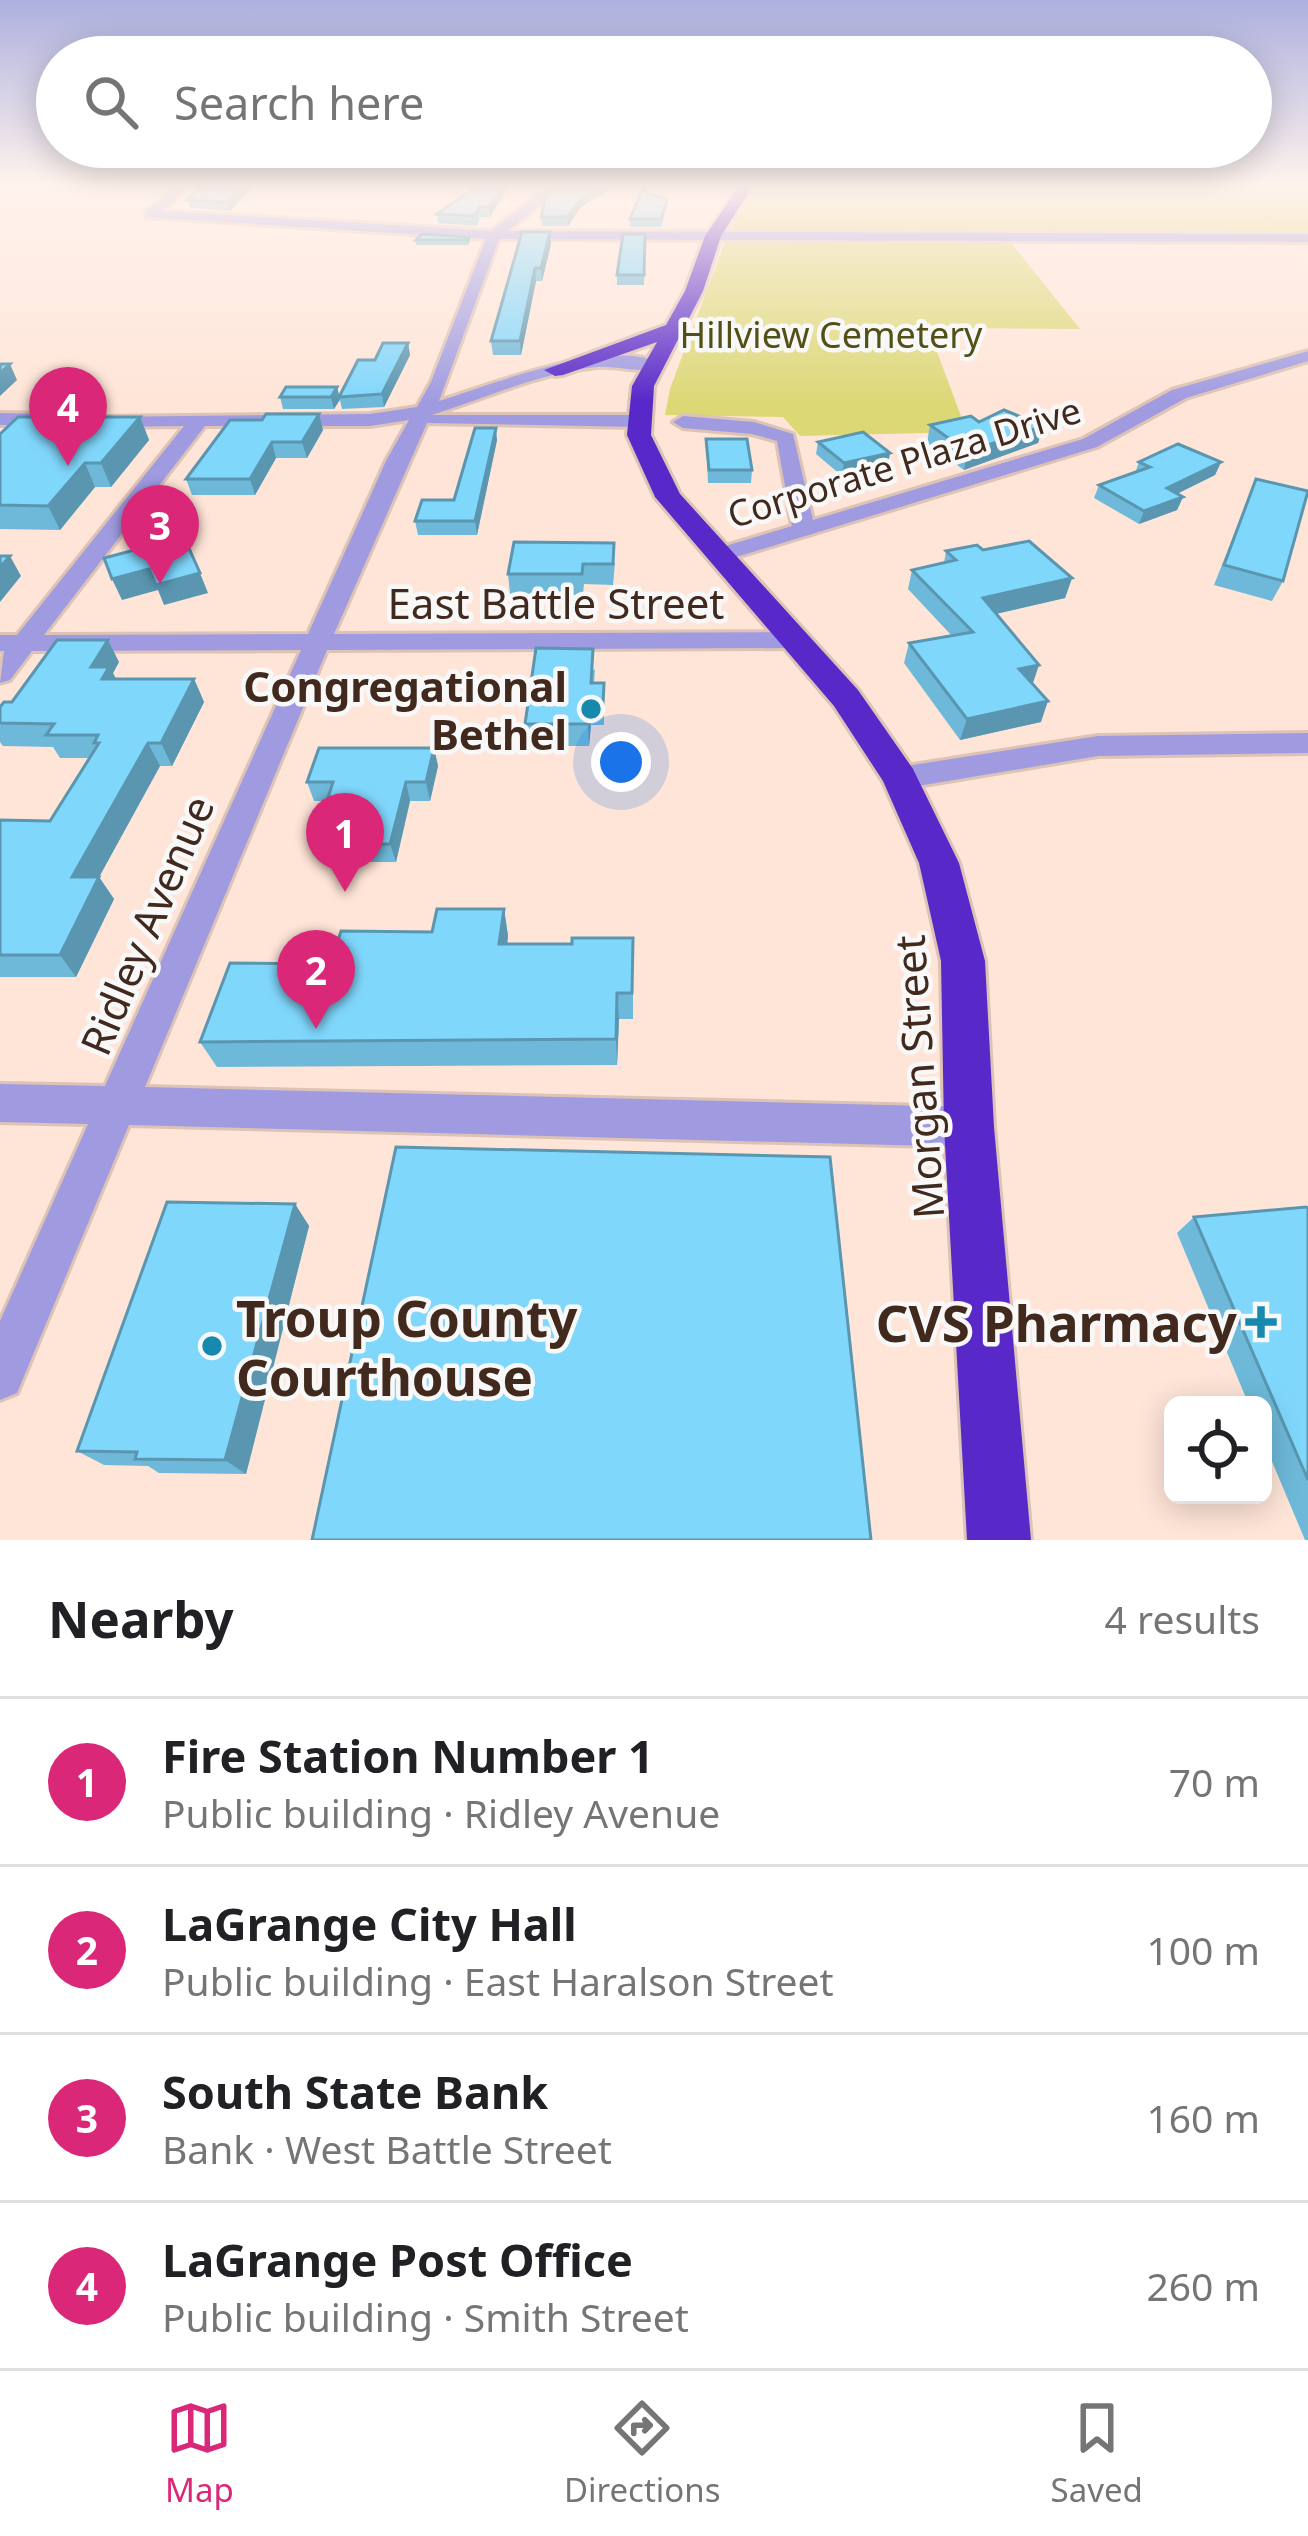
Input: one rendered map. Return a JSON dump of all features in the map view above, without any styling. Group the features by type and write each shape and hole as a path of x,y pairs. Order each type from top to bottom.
{"highway":[{"path":"637,421 651,369 704,258"},
{"path":"549,377 674,329"},
{"name":"Morgan Street","path":"637,421 657,480 846,698 900,778 939,863 954,909 963,961 969,1127 999,1540"}],"street":[{"name":"Ridley Avenue","path":"0,1376 404,444 429,416 486,258"},
{"name":"Corporate Plaza Drive","path":"720,555 1090,443 1180,394 1308,356"},
{"path":"429,416 549,377 651,369"},
{"path":"0,419 137,421 191,431 429,416 637,421"},
{"path":"370,420 398,428 404,444"},
{"path":"682,422 754,428 786,438 805,531"},
{"path":"0,674 12,644 191,431"},
{"name":"East Battle Street","path":"12,644 794,640"},
{"path":"900,778 1098,746 1308,742"},
{"path":"0,1103 969,1127"}],"green space":[{"name":"Hillview Cemetery","path":"719,258 1023,258 1080,329 928,328 967,432 800,436 783,417 665,415 670,389"}],"building":[{"path":"515,258 544,258 541,268 535,268 520,341 491,341"},
{"path":"620,258 644,258 644,275 617,275"},
{"path":"383,343 408,343 382,394 339,397 358,360 375,360"},
{"path":"286,387 337,387 331,397 280,397"},
{"path":"1004,410 1043,426 968,452 930,425 971,416 979,422"},
{"path":"266,414 319,414 302,442 272,442 250,479 186,479 230,420 262,420"},
{"path":"18,417 140,417 101,463 85,463 48,506 0,505 0,434"},
{"path":"475,428 496,428 475,521 415,521 422,500 454,500"},
{"path":"863,432 890,453 844,463 818,442"},
{"path":"706,439 747,439 752,470 709,470"},
{"path":"1178,444 1221,462 1167,488 1183,497 1144,511 1099,485 1150,467 1139,462"},
{"path":"1256,479 1308,491 1283,581 1224,565"},
{"path":"184,537 200,573 156,585 149,569 112,579 104,558"},
{"path":"1029,541 1072,578 983,598 1039,665 1019,669 1048,701 967,719 909,643 973,632 912,570 956,560 946,551"},
{"path":"514,542 614,543 613,564 583,564 582,574 508,574"},
{"path":"57,640 108,640 91,667 109,667 102,679 194,679 161,743 148,743 72,877 99,877 60,955 0,955 0,820 50,821 99,743 94,743 98,735 46,735 54,724 0,723 0,707 12,702"},
{"path":"536,648 593,649 591,683 604,683 603,704 590,704 588,724 525,724"},
{"path":"319,748 434,748 426,782 406,782 390,844 313,844 333,782 307,782"},
{"path":"437,909 504,909 499,944 633,938 632,993 617,993 616,1039 200,1042 230,963 331,964 341,931 432,932"},
{"path":"396,1147 830,1157 871,1540 312,1540"},
{"name":"Troup County Courthouse","path":"167,1202 295,1204 225,1460 135,1459 137,1452 77,1451"},
{"name":"CVS Pharmacy","path":"1308,1208 1308,1480 1272,1396 1194,1217"}],"place":[{"name":"LaGrange Post Office","path":"68,466"},
{"name":"South State Bank","path":"160,584"},
{"name":"Congregational Bethel","path":"591,709"},
{"name":"Fire Station Number 1","path":"345,892"},
{"name":"LaGrange City Hall","path":"316,1029"},
{"name":"CVS Pharmacy","path":"1261,1322"},
{"name":"Troup County Courthouse","path":"212,1346"}]}
